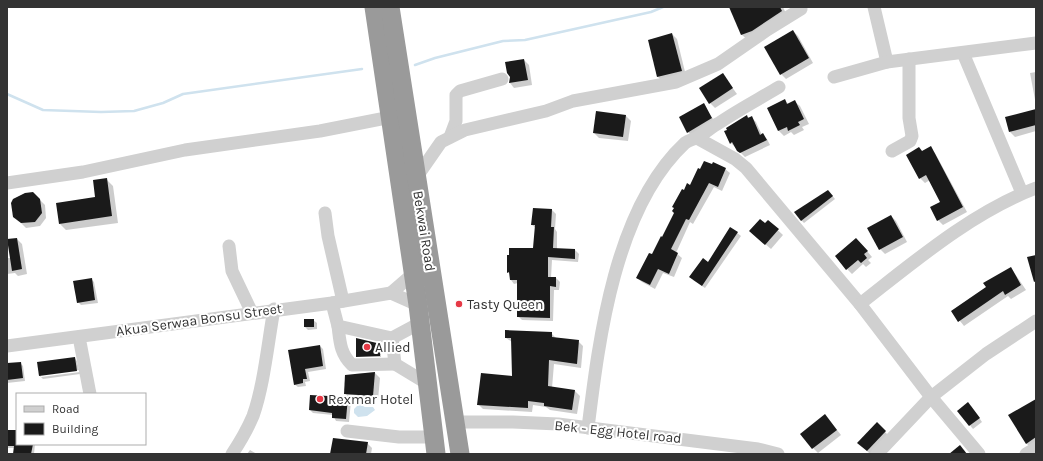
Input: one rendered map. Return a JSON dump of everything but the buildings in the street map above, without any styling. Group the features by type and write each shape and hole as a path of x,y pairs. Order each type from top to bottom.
{"highway":[{"name":"Bekwai Road","path":"374,7 418,305 435,445"},
{"name":"Bekwai Road","path":"390,7 460,454"}],"street":[{"path":"874,7 887,62"},
{"path":"416,178 436,147 450,137 484,124 546,111 573,101 657,87 699,74 734,54 767,30 801,9"},
{"path":"834,77 887,62 1036,43"},
{"path":"963,53 1022,193"},
{"path":"892,151 910,141 912,136 909,118 909,59"},
{"path":"450,137 456,121 456,95 460,91 502,79"},
{"path":"588,428 598,347 613,280 631,228 647,194 666,164 686,142 697,138 779,87"},
{"path":"7,183 83,172 185,150 320,131 390,117"},
{"path":"697,138 735,159 746,168 860,304 931,397 979,454"},
{"path":"860,304 919,258 987,212 1022,193 1036,188"},
{"path":"325,213 338,302 340,346 345,358 352,365 395,364 428,384"},
{"path":"229,246 232,271 252,313"},
{"path":"413,274 391,293 418,305"},
{"name":"Akua Serwaa Bonsu Street","path":"8,342 79,337 338,302 391,293"},
{"path":"232,454 242,438 253,415 274,310"},
{"path":"877,454 931,397 986,354 1036,321"},
{"path":"338,326 392,338 420,323"},
{"path":"79,337 90,393"},
{"path":"392,338 395,364"},
{"name":"Bek - Egg Hotel road","path":"456,422 514,422 588,428 751,448 778,454"},
{"path":"347,431 399,437 435,445"},
{"path":"1026,454 1036,448"}],"water":[{"path":"359,404 365,407 373,407 375,410 367,416 358,417 354,413 354,409"}],"waterway":[{"path":"415,65 435,58 503,41 525,40 651,12 663,7"},
{"path":"7,94 43,110 101,112 134,111 163,103 183,94 362,69"}],"place":[{"name":"Tasty Queen","path":"459,304"},
{"name":"Allied","path":"367,347"},
{"name":"Rexmar Hotel","path":"320,399"}]}
